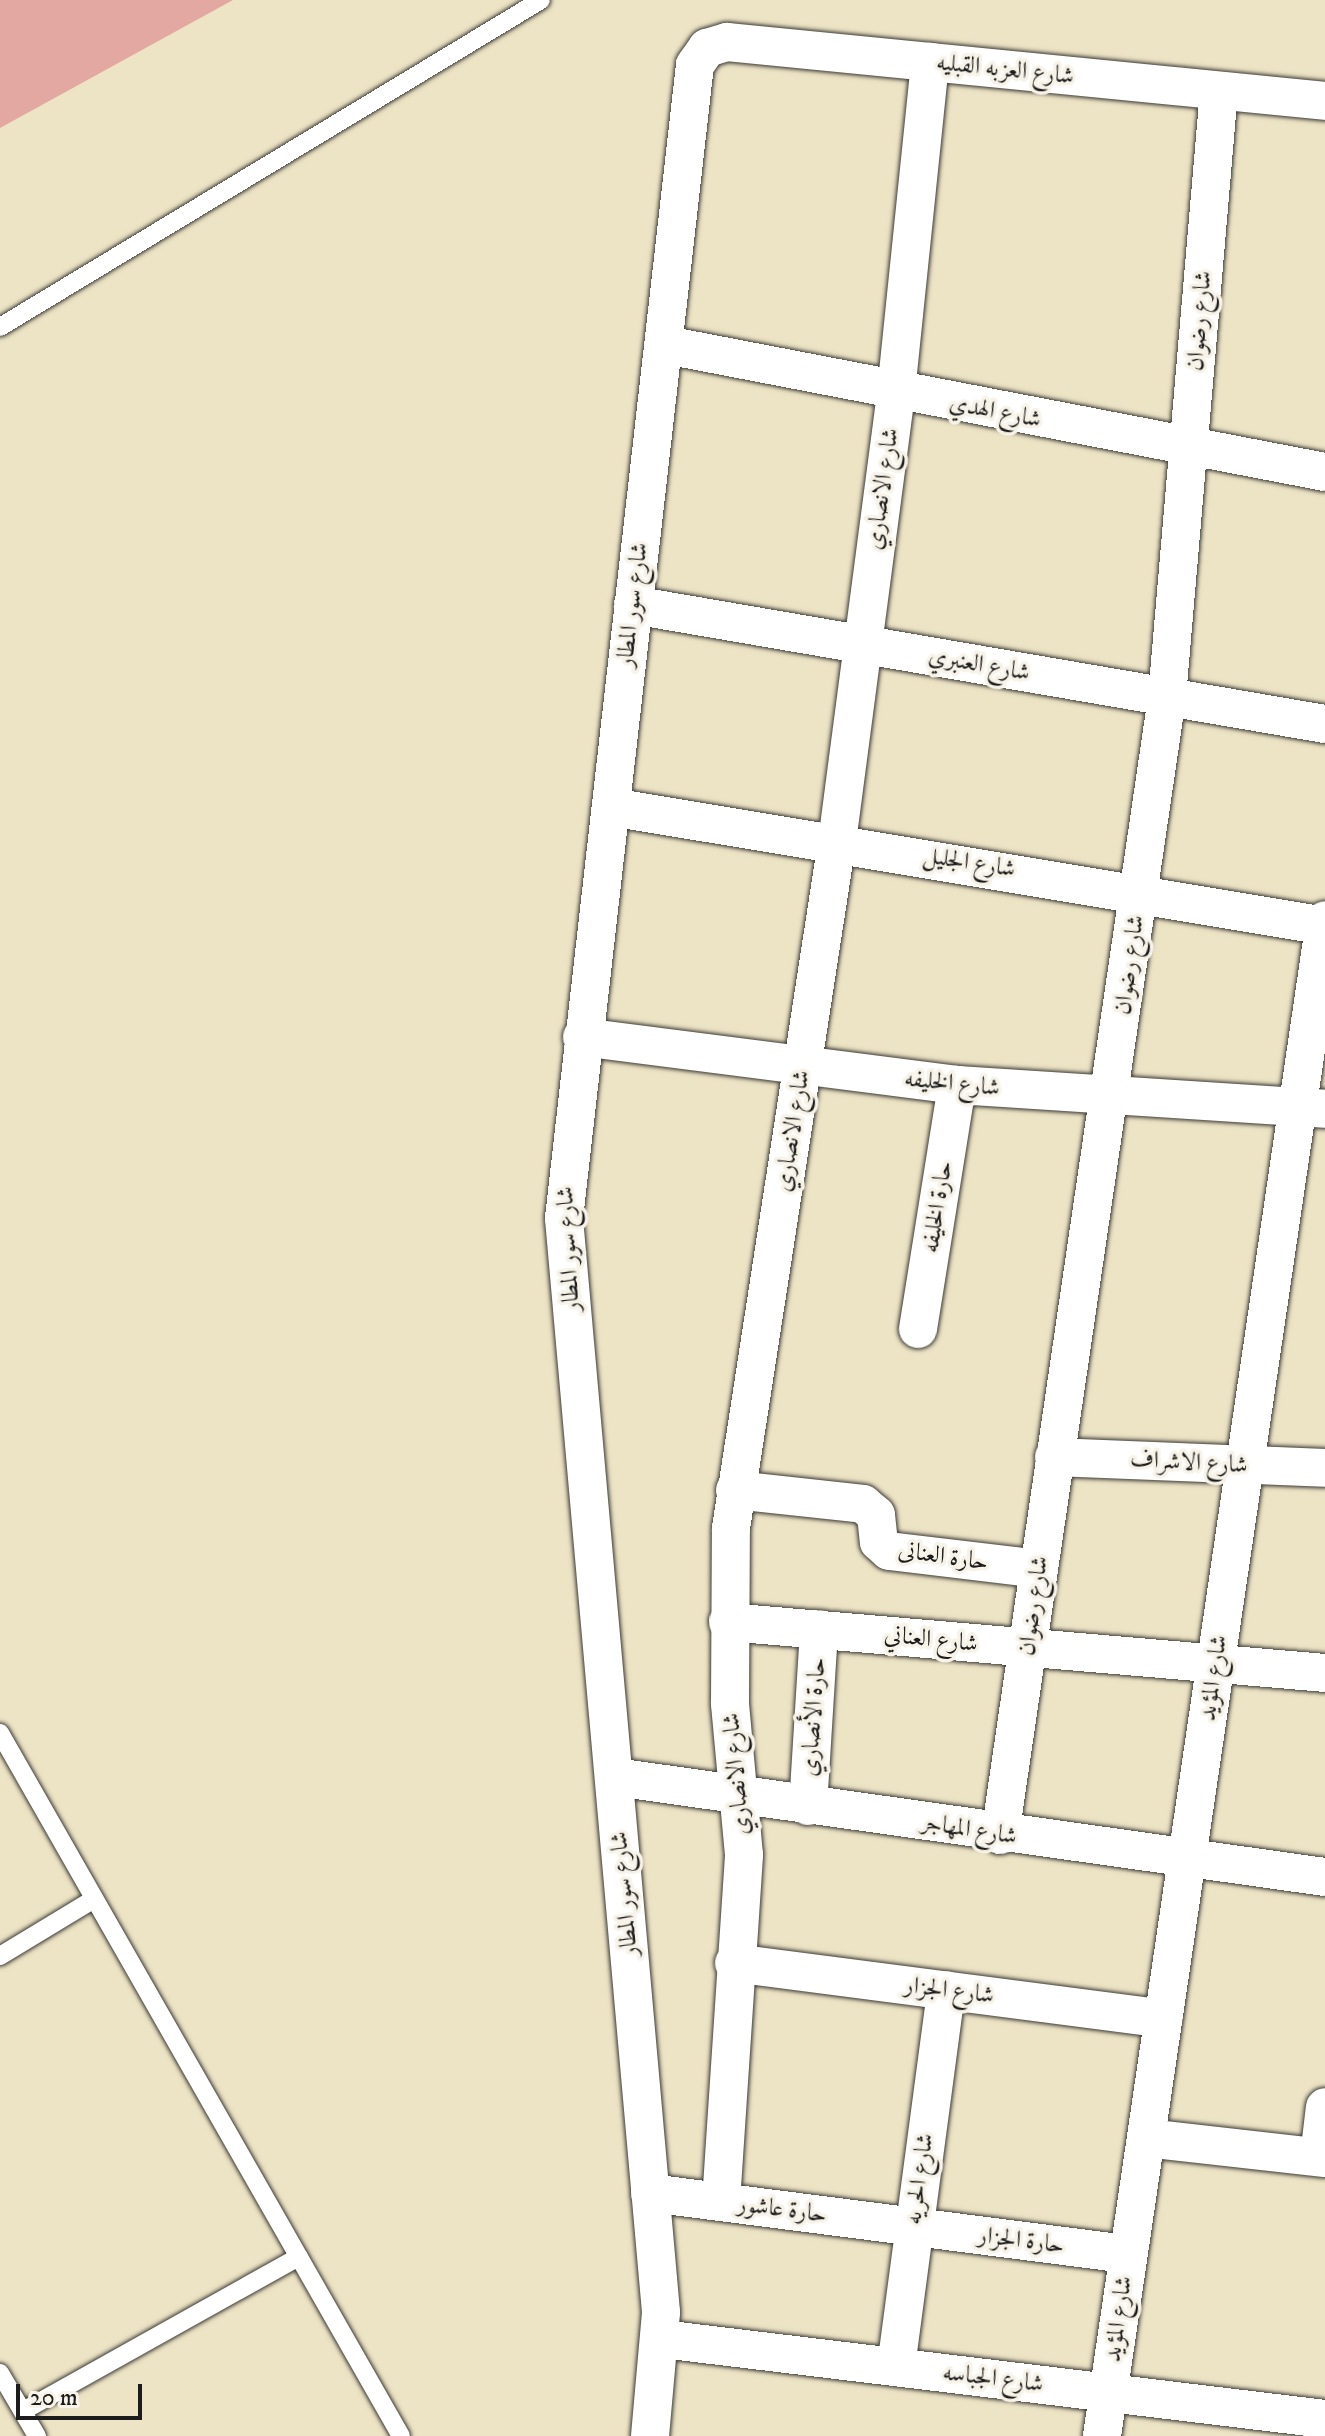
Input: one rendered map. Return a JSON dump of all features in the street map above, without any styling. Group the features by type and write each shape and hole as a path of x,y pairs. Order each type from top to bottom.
{"street":[{"name":"شارع العزبه القبليه","path":"695,65 707,48 727,42 1325,101"},
{"name":"شارع الانصاري","path":"721,2202 734,1963 744,1855 728,1622 735,1490 837,842 896,392 930,62"},
{"name":"شارع سور المطار","path":"650,2436 662,2339 564,1218 582,1037 666,345 695,65"},
{"name":"شارع رضوان","path":"1000,1835 1054,1457 1111,1099 1167,697 1219,91"},
{"name":"شارع الهدي","path":"666,345 1189,450 1325,472"},
{"name":"شارع العنبري","path":"633,605 1325,724"},
{"name":"شارع الجليل","path":"611,807 1141,890 1325,924"},
{"name":"شارع المؤيد","path":"1102,2436 1246,1465 1311,1108 1325,924"},
{"name":"شارع الخليفه","path":"582,1037 803,1068 957,1085 1111,1099 1311,1108"},
{"name":"حارة الخليفه","path":"918,1329 957,1085"},
{"name":"شارع الاشراف","path":"1054,1457 1325,1468"},
{"name":"حارة العنانى","path":"735,1490 863,1504 876,1515 879,1542 889,1551 1039,1569"},
{"name":"شارع العناني","path":"728,1622 1325,1673"},
{"name":"حارة الأنصاري","path":"808,1806 819,1629"},
{"name":"شارع المهاجر","path":"615,1777 1000,1835 1325,1877"},
{"name":"شارع الجزار","path":"734,1963 1163,2019"},
{"name":"شارع الحريه","path":"896,2367 946,1990"},
{"path":"1146,2138 1322,2158 1325,2107"},
{"name":"حارة عاشور","path":"650,2193 914,2227"},
{"name":"حارة الجزار","path":"914,2227 1128,2254"},
{"name":"شارع الجباسه","path":"662,2339 1325,2419"}],"lane":[{"path":"0,327 541,0"},
{"path":"0,1733 401,2436"},
{"path":"0,1956 94,1899"},
{"path":"23,2411 299,2257"},
{"path":"0,2373 37,2436"}],"building":[{"path":"0,0 233,0 0,128"}]}
